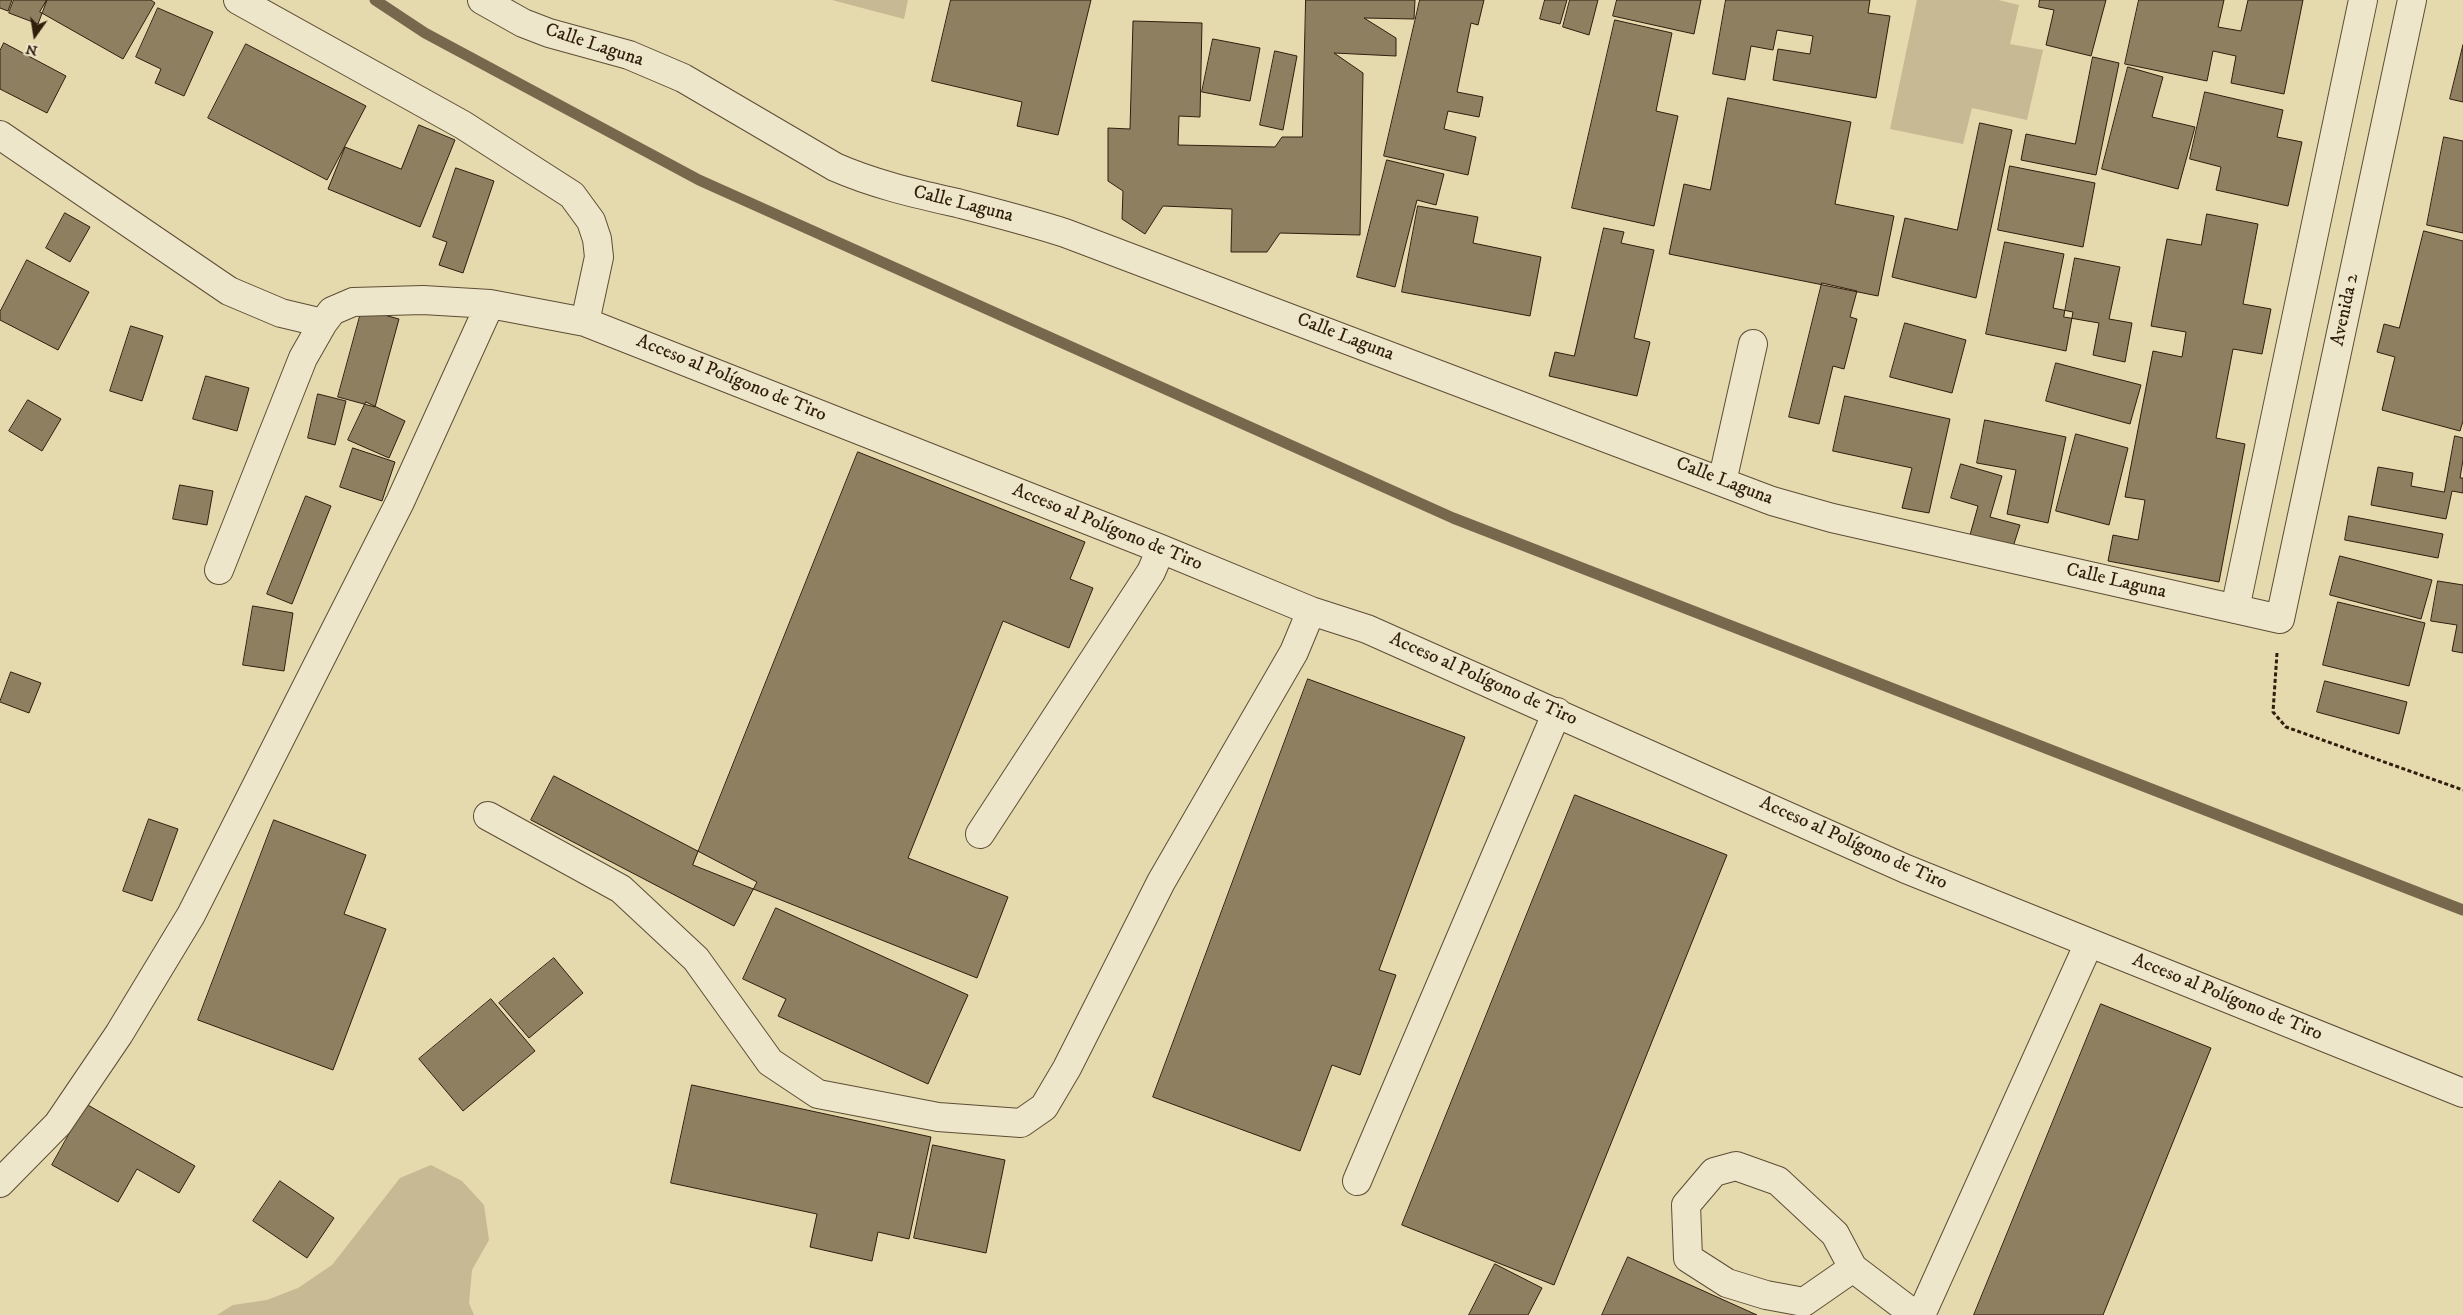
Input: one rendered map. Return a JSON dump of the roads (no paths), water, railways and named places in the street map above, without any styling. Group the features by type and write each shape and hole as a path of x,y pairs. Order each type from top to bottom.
{"street":[{"path":"238,0 463,125 572,195 591,221 597,238 598,257 586,322"},
{"name":"Calle Laguna","path":"482,0 522,23 549,33 629,55 683,78 835,167 856,177 884,186 1013,217 1065,234 1796,509 2280,619"},
{"path":"2235,609 2363,0"},
{"name":"Avenida 2","path":"2280,619 2412,0"},
{"path":"0,136 229,291 281,313 322,323 299,366 219,570"},
{"name":"Acceso al Polígono de Tiro","path":"322,323 332,311 364,300 423,300 490,304 586,322 1161,549 1311,611 1367,629 1906,869 2463,1093"},
{"path":"0,1183 58,1124 118,1034 192,915 395,511 462,370 490,304"},
{"path":"1722,482 1752,344"},
{"path":"980,834 1151,572 1161,549"},
{"path":"488,816 621,889 696,959 770,1062 818,1094 938,1117 1022,1123 1044,1108 1067,1068 1160,882 1294,652 1311,611"},
{"path":"1357,1181 1557,712"},
{"path":"1921,1315 2089,943"},
{"path":"1853,1268 1804,1302 1766,1295 1726,1283 1688,1258 1686,1205 1714,1172 1736,1166 1778,1181 1835,1234 1853,1268 1916,1315"}],"waterway":[{"path":"375,0 425,33 699,180 1453,518 2463,910"}]}
